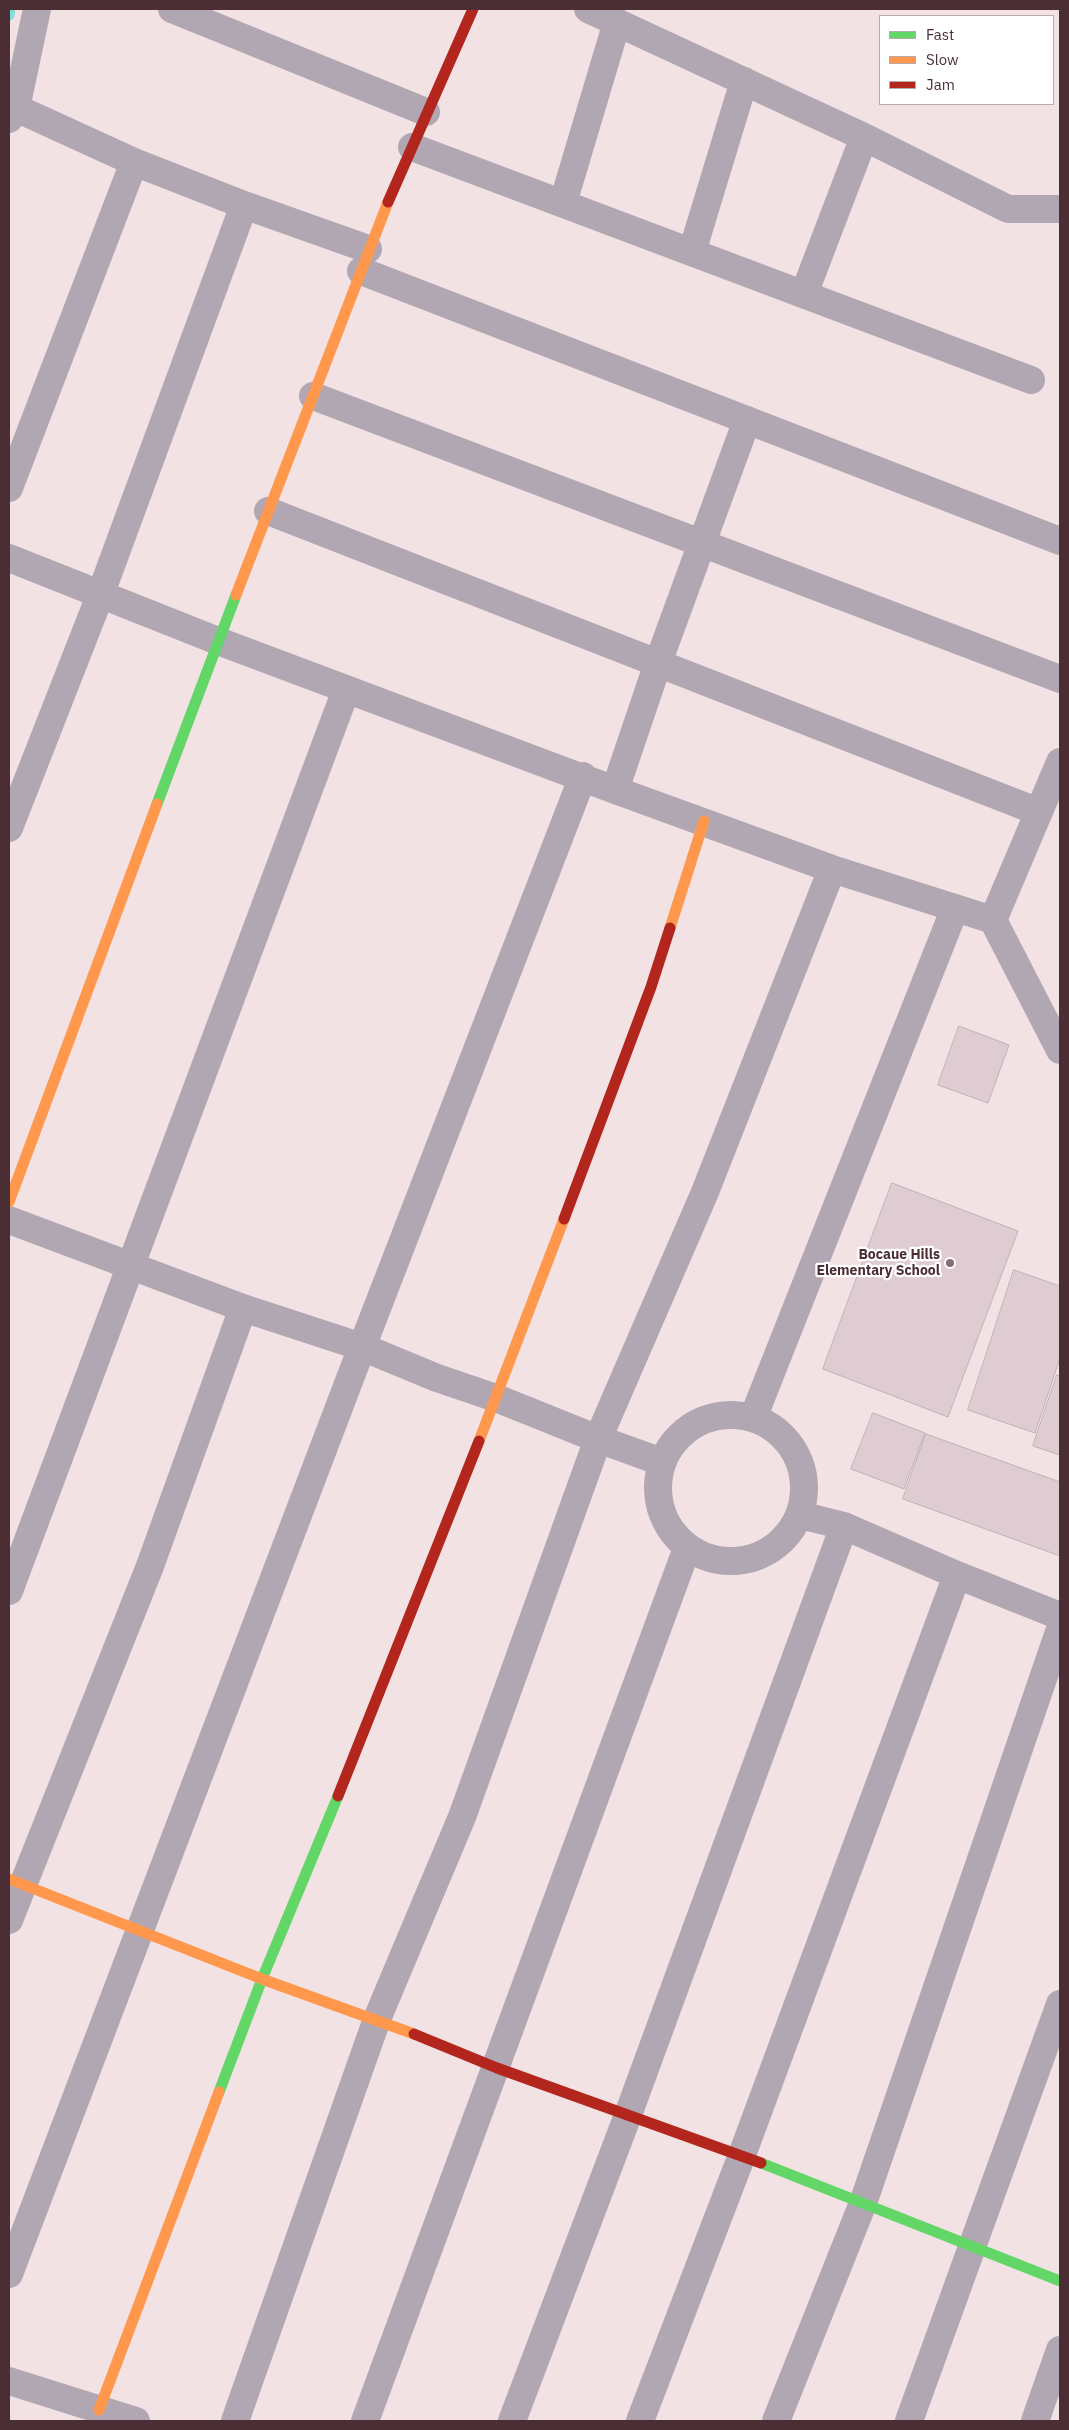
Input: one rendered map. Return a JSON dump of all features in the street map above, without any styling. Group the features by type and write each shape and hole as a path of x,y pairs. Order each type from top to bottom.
{"street":[{"path":"37,9 12,114 244,205 365,260 747,420 1060,541"},
{"path":"172,9 426,112"},
{"path":"9,1202 218,641 365,260 426,112 473,9"},
{"path":"588,9 864,137 1008,209 1060,209"},
{"path":"563,203 617,22"},
{"path":"692,252 744,81"},
{"path":"804,294 864,137"},
{"path":"412,147 1031,380"},
{"path":"9,488 134,162"},
{"path":"9,828 101,593 244,205"},
{"path":"313,396 703,542 1060,679"},
{"path":"615,790 658,663 747,420"},
{"path":"268,511 1039,812"},
{"path":"9,558 218,641 346,690 583,776 615,790 832,869 993,920 1054,1018 1060,1050"},
{"path":"9,1590 346,690"},
{"path":"993,920 1060,765"},
{"path":"9,2274 362,1346 583,776"},
{"path":"99,2410 262,1979 374,1712 496,1398 651,988 704,821"},
{"path":"235,2421 377,2019 462,1817 598,1439 705,1192 832,869"},
{"path":"753,1418 955,908"},
{"path":"9,1220 243,1308 362,1346 437,1378 496,1398 598,1439 662,1462"},
{"path":"9,1920 15,1882 150,1566 243,1308"},
{"path":"725,1415 753,1418 779,1433 798,1456 805,1485 800,1515 781,1543 752,1559 718,1561 687,1548 671,1530 661,1509 657,1485 662,1462 677,1438 699,1422 725,1415"},
{"path":"800,1515 844,1526 957,1575 1060,1616"},
{"path":"512,2421 628,2115 844,1526"},
{"path":"365,2421 687,1548"},
{"path":"640,2421 742,2155 957,1575"},
{"path":"776,2421 863,2203 1060,1629"},
{"path":"15,1882 262,1979 377,2019 496,2068 742,2155 1060,2281"},
{"path":"909,2421 1060,2004"},
{"path":"1035,2421 1060,2350"},
{"path":"9,2381 136,2421"}],"building":[{"path":"959,1026 1009,1045 988,1103 938,1085"},
{"path":"892,1183 1018,1231 948,1417 823,1369"},
{"path":"1014,1270 1060,1286 1060,1358 1035,1433 968,1410"},
{"path":"1057,1375 1060,1376 1060,1455 1033,1446"},
{"path":"873,1413 925,1433 904,1489 851,1469"},
{"path":"926,1434 1060,1482 1060,1556 903,1499"}],"waterway":[{"path":"9,15 10,9"}],"traffic: fast":[{"path":"157,804 236,595"},
{"path":"219,2092 262,1979 338,1796"},
{"path":"761,2163 1060,2281"}],"traffic: slow":[{"path":"236,595 388,202"},
{"path":"9,1202 157,804"},
{"path":"670,928 704,821"},
{"path":"479,1441 564,1219"},
{"path":"9,1879 262,1979 414,2034"},
{"path":"99,2410 219,2092"}],"traffic: jam":[{"path":"388,202 473,9"},
{"path":"564,1219 651,987 670,928"},
{"path":"338,1796 479,1441"},
{"path":"414,2034 497,2068 761,2163"}],"place":[{"name":"Bocaue Hills Elementary School","path":"950,1263"}]}
